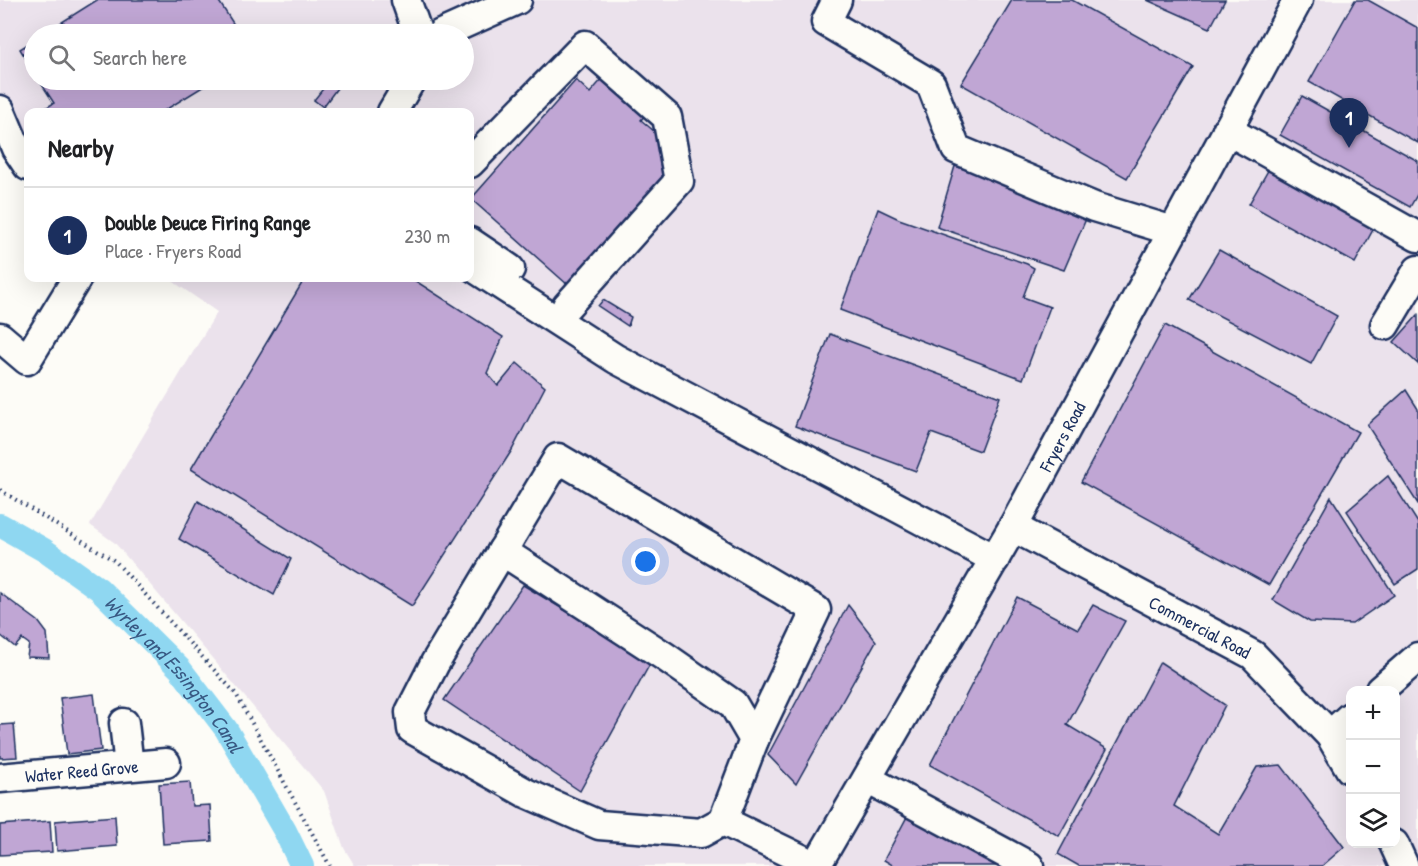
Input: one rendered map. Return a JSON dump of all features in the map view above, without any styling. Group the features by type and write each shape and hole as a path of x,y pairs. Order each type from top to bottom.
{"street":[{"path":"406,0 414,24"},
{"path":"463,24 517,0"},
{"path":"837,0 826,22 931,84 956,149 1094,207 1173,231"},
{"name":"Fryers Road","path":"816,866 1013,527 1298,0"},
{"path":"474,159 585,45 667,117 679,181 567,306"},
{"path":"394,108 405,90"},
{"path":"0,110 15,157"},
{"path":"1227,130 1418,237"},
{"path":"474,245 567,306 616,359"},
{"path":"474,268 616,359 994,559"},
{"path":"1385,325 1418,270"},
{"path":"0,338 27,360 75,282"},
{"path":"558,458 816,610 754,740 723,821 701,833 598,825 526,793 412,729 410,712 502,551 558,458"},
{"name":"Commercial Road","path":"1013,527 1253,655 1340,726 1346,752"},
{"path":"502,551 733,704 754,740"},
{"path":"1385,686 1418,657"},
{"path":"124,723 129,766"},
{"name":"Water Reed Grove","path":"0,778 165,763"},
{"path":"867,779 1029,866"},
{"path":"723,821 816,866"},
{"path":"1396,848 1404,866"}],"path":[{"path":"0,490 115,561 236,694 330,866"}],"shaded area":[{"path":"0,0 1418,0 1418,866 355,866 344,848 324,791 115,543 90,525 217,312 174,282 474,282 474,108 24,108 24,134 22,131 0,142"}],"building":[{"path":"97,0 218,0 234,24 59,24"},
{"path":"1012,0 1072,0 1193,67 1127,178 961,84"},
{"path":"1147,0 1225,0 1210,28"},
{"path":"1355,0 1368,0 1418,28 1418,143 1309,82"},
{"path":"603,78 645,115 641,120 669,144 659,156 672,168 568,285 474,202 474,196 576,80 590,93"},
{"path":"46,90 198,90 168,108 46,108 54,103"},
{"path":"322,90 336,90 323,107 314,100"},
{"path":"1302,96 1418,161 1418,193 1410,207 1280,135"},
{"path":"955,166 1089,212 1064,270 937,227"},
{"path":"1270,167 1375,226 1355,263 1249,204"},
{"path":"878,209 899,219 1034,268 1023,297 1050,307 1023,379 840,310"},
{"path":"1219,250 1337,316 1311,364 1189,300"},
{"path":"303,282 417,282 503,337 487,373 498,386 517,363 545,387 512,450 412,606 191,469"},
{"path":"603,300 631,317 628,326 598,306"},
{"path":"1418,315 1418,364 1394,342"},
{"path":"1165,325 1358,432 1269,585 1081,482"},
{"path":"830,334 1000,397 980,451 931,433 916,471 795,426"},
{"path":"1406,390 1418,409 1418,504 1367,425"},
{"path":"1388,476 1418,523 1418,569 1395,584 1347,511"},
{"path":"1331,497 1394,595 1352,624 1310,622 1273,600"},
{"path":"198,501 291,559 274,595 179,539"},
{"path":"523,585 651,662 580,791 444,700"},
{"path":"0,593 38,621 47,633 49,658 27,657 29,644 22,639 15,647 0,635"},
{"path":"1017,597 1078,629 1093,605 1125,621 1067,725 1107,749 1059,836 930,765"},
{"path":"848,605 876,641 796,784 768,755"},
{"path":"1160,662 1225,705 1174,806 1218,834 1257,767 1281,765 1344,847 1322,866 1079,866 1058,854"},
{"path":"94,694 101,750 67,754 60,698"},
{"path":"14,724 17,757 0,758 0,725"},
{"path":"190,782 192,806 210,805 212,841 163,844 159,784"},
{"path":"909,813 1004,866 894,866 884,860"},
{"path":"115,816 117,846 57,851 55,821"},
{"path":"50,821 52,852 0,855 0,825"}],"waterway":[{"name":"Wyrley and Essington Canal","path":"0,525 44,550 99,589 180,669 226,729 285,831 302,866"}],"place":[{"name":"Double Deuce Firing Range","path":"1349,148"}]}
